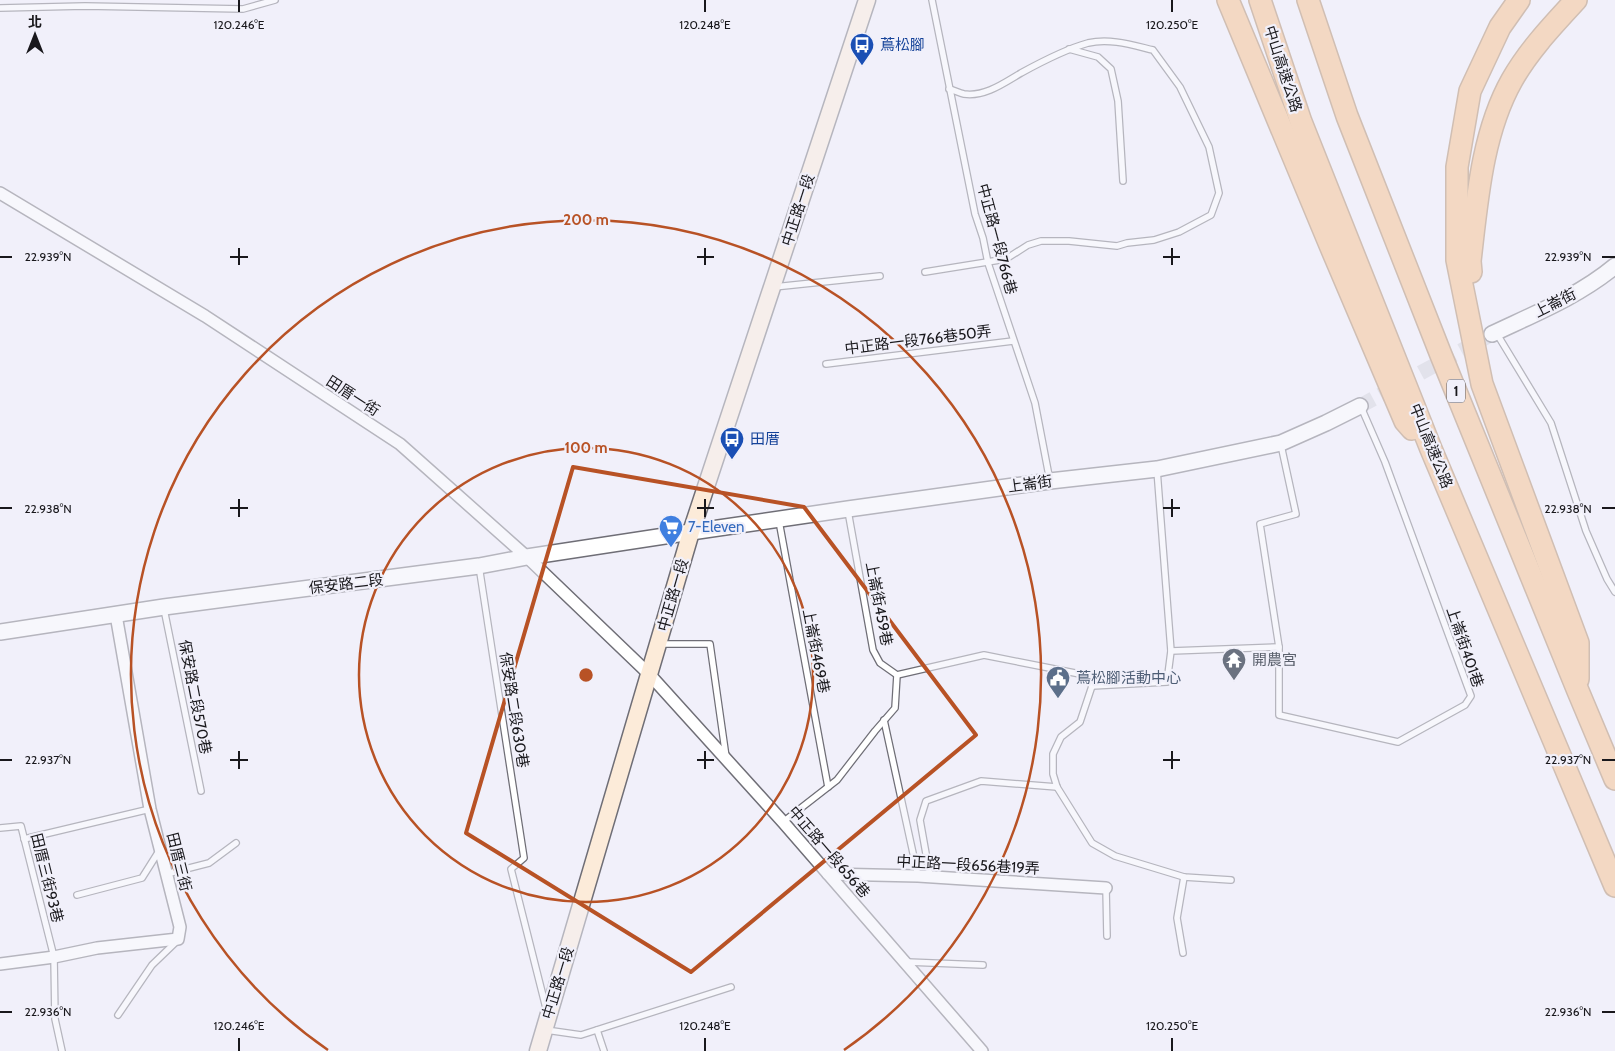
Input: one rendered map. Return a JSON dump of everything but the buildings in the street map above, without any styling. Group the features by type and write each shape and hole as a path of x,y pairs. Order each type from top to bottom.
{"highway":[{"path":"1228,0 1405,421 1431,449"},
{"name":"中山高速公路","path":"1260,0 1301,122 1431,449 1615,886"},
{"name":"1","path":"1308,0 1351,125 1441,355 1615,779"},
{"path":"1519,0 1500,27 1470,91 1457,167 1457,260 1482,384 1578,643 1578,691"},
{"path":"1482,384 1470,260 1482,167 1496,116 1512,81 1539,41 1576,0"}],"main road":[{"name":"中正路一段","path":"538,1051 691,532 867,0"}],"street":[{"name":"田厝一街","path":"0,193 205,316 400,444 527,557 650,675"},
{"name":"上崙街","path":"1494,333 1578,292 1615,266"},
{"name":"上崙街","path":"691,532 1050,480 1157,469 1280,443 1360,406"},
{"name":"保安路二段","path":"0,632 164,607 479,566 691,532"},
{"name":"田厝三街","path":"116,615 150,809 180,927 178,939"},
{"name":"中正路一段656巷","path":"650,675 783,822 982,1051"},
{"name":"中正路一段656巷19弄","path":"828,874 930,876 1106,888"},
{"path":"0,964 54,957 97,948 178,939"}],"lane":[{"path":"0,8 85,6 244,9 275,0"},
{"name":"中正路一段766巷","path":"932,0 975,214 988,262 1034,402 1050,480"},
{"path":"925,272 1006,259 1028,245 1041,241 1069,241 1117,246 1154,240 1179,232 1211,215 1219,192 1209,147 1180,87 1153,50 1115,41 1090,42 1069,49 1003,85 982,93 964,94 950,89"},
{"path":"1069,49 1098,57 1111,69 1118,101 1123,182"},
{"path":"772,287 880,276"},
{"path":"1494,333 1551,423 1586,531 1607,580 1615,592"},
{"name":"中正路一段766巷50弄","path":"826,364 1013,341"},
{"name":"上崙街401巷","path":"1280,443 1296,514 1260,524 1279,647 1279,715 1398,742 1465,705 1471,696 1385,462 1360,406"},
{"path":"1092,686 1167,682 1171,651 1157,469"},
{"name":"上崙街459巷","path":"848,509 872,650 880,662 898,675"},
{"name":"上崙街469巷","path":"778,519 828,787"},
{"name":"保安路二段630巷","path":"479,566 524,858 511,870 546,1023"},
{"name":"保安路二段570巷","path":"164,607 201,791"},
{"path":"659,644 710,644 726,759"},
{"path":"1171,651 1279,647"},
{"path":"783,822 837,780 895,708 898,675 984,655 1085,675 1092,686"},
{"path":"1092,686 1080,722 1061,737 1053,754 1053,774 1057,787 1092,842 1116,856 1184,877 1231,880"},
{"path":"884,720 918,876"},
{"path":"930,876 920,820 926,801 981,781 1057,787"},
{"path":"24,838 150,809"},
{"name":"田厝三街93巷","path":"0,828 22,826 54,957 55,1019 62,1051"},
{"path":"166,874 209,863 236,843"},
{"path":"77,895 142,878 160,849"},
{"path":"1183,952 1177,918 1184,877"},
{"path":"1106,888 1107,936"},
{"path":"118,1015 152,965 178,939"},
{"path":"904,962 983,965"},
{"path":"546,1023 581,1035 731,987"},
{"path":"597,1030 604,1051"}],"highlighted area":[{"path":"573,467 804,507 976,735 691,972 466,833"}],"tunnel":[{"path":"1360,406 1492,334"}],"place":[{"name":"蔦松腳","path":"862,66"},
{"name":"田厝","path":"732,460"},
{"name":"7-Eleven","path":"671,548"},
{"name":"開農宮","path":"1234,681"},
{"name":"蔦松腳活動中心","path":"1058,699"}]}
